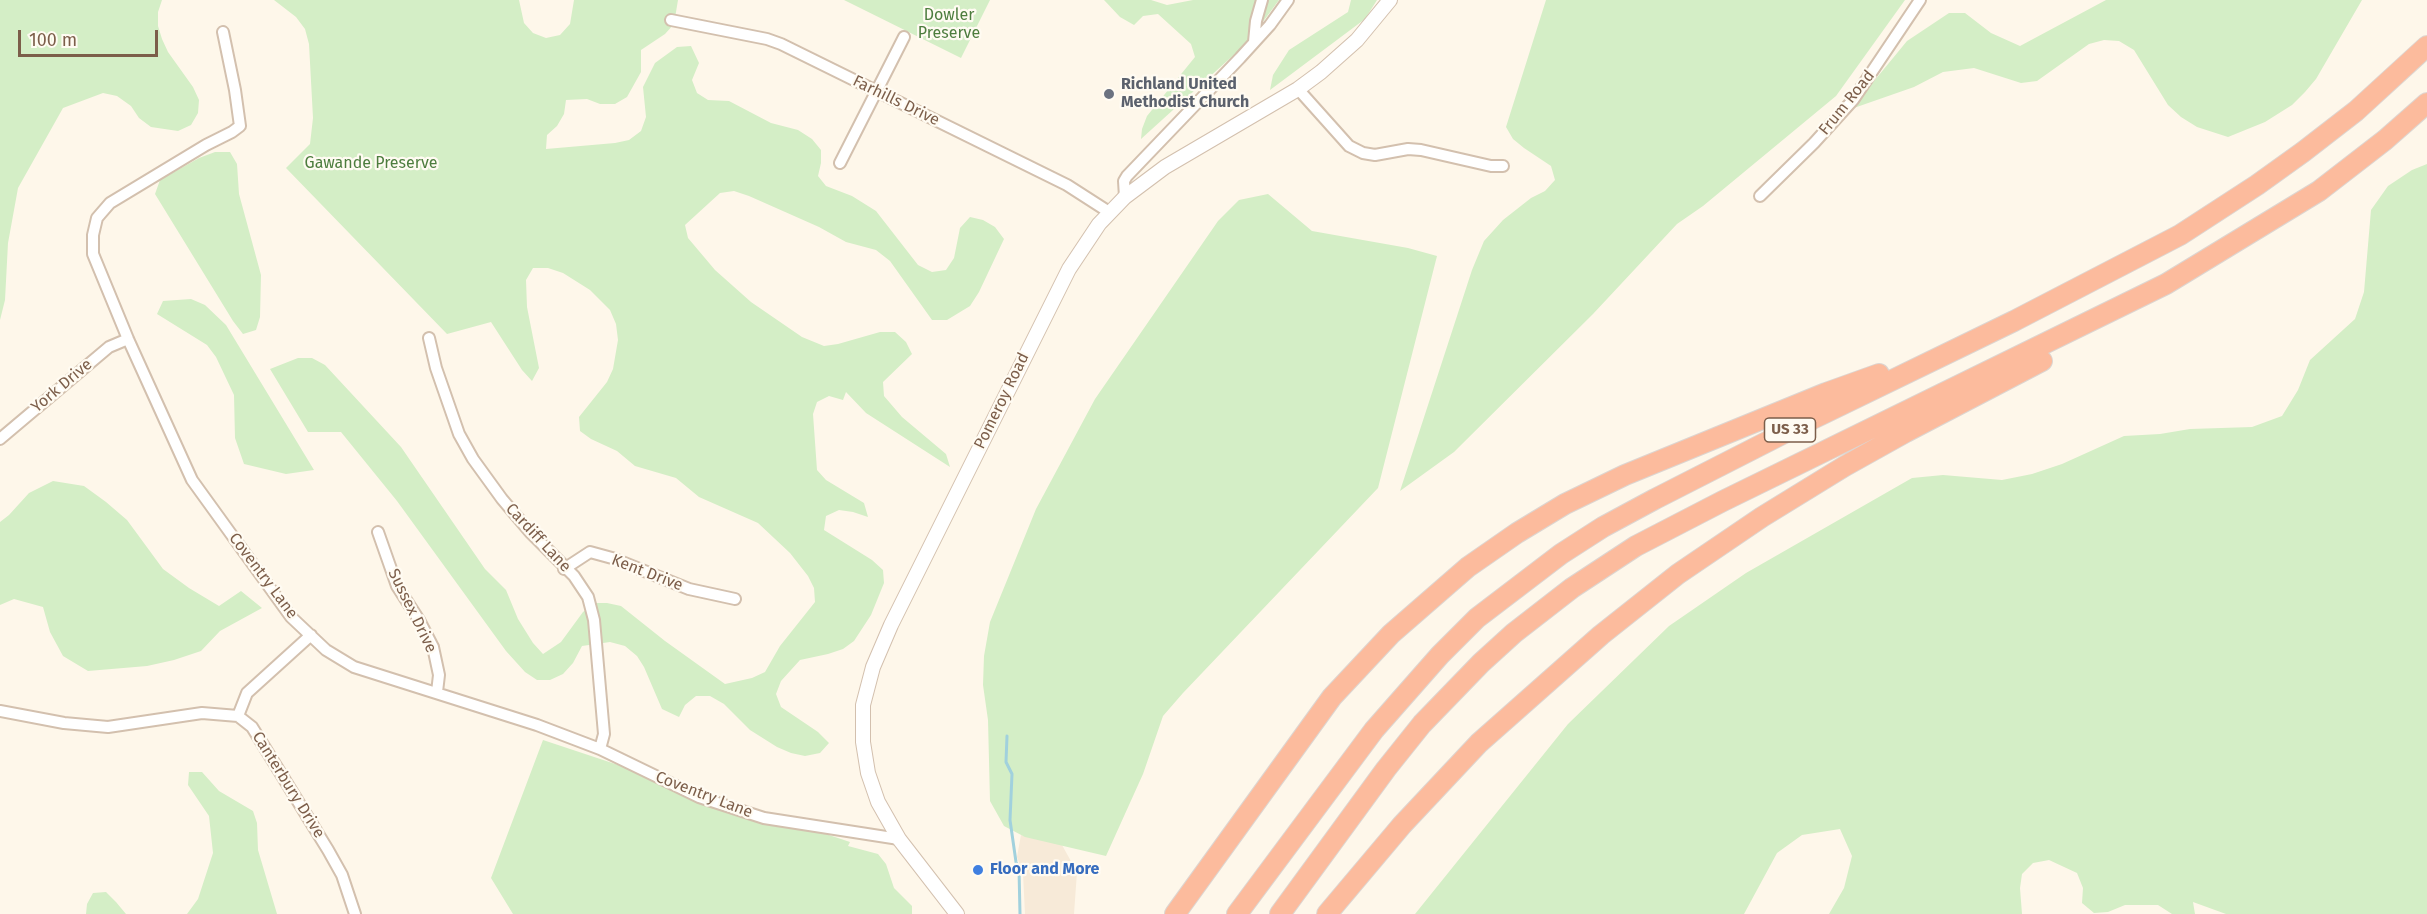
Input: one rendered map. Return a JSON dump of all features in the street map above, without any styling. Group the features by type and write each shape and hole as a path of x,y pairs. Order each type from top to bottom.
{"highway":[{"name":"US 33","path":"1237,914 1381,722 1440,655 1477,618 1561,554 1644,505 2180,235 2266,179 2356,111 2427,46"},
{"name":"US 33","path":"1280,914 1379,778 1422,724 1505,641 1572,588 1636,546 1713,506 2166,284 2287,212 2355,164 2427,103"},
{"path":"1327,914 1402,825 1479,743 1601,635 1678,574 1762,517 1865,455 2188,283 2240,252 2287,212"},
{"path":"1175,914 1332,697 1390,634 1468,567 1565,504 1625,475 1826,393 1966,343"}],"street":[{"path":"1254,42 1256,21 1262,0"},
{"path":"1125,197 1124,181 1127,176 1254,42 1288,0"},
{"name":"Pomeroy Road","path":"957,914 899,840 878,802 865,758 862,714 873,667 918,570 1069,269 1109,212 1125,197 1166,167 1298,89 1344,52 1373,23 1390,0"},
{"name":"Frum Road","path":"1760,196 1814,143 1853,100 1920,0"},
{"name":"Farhills Drive","path":"671,21 767,39 1067,185 1109,212"},
{"name":"Coventry Lane","path":"223,32 240,126 110,203 98,218 93,235 93,254 128,339 192,480 291,617 326,650 354,667 437,692 600,749 699,797 764,818 899,840"},
{"path":"840,163 904,37"},
{"path":"1298,89 1349,146 1364,153 1375,155 1408,149 1421,150 1491,166 1503,166"},
{"name":"Cardiff Lane","path":"429,338 436,368 459,434 473,459 502,498 564,568 574,576 588,597 594,620 604,734 600,749"},
{"name":"York Drive","path":"0,439 109,348 128,339"},
{"name":"Sussex Drive","path":"378,532 397,586 433,647 439,675 437,692"},
{"name":"Kent Drive","path":"564,568 590,552 612,558 689,589 735,599"},
{"path":"238,716 247,693 311,635"},
{"name":"Canterbury Drive","path":"0,711 64,723 108,727 202,713 238,716 252,726 328,850 342,875 355,914"}],"shaded area":[{"path":"1021,835 1062,845 1077,872 1074,914 1025,914 1023,873 1017,857"}],"green space":[{"path":"0,0 162,0 158,12 158,26 162,39 199,100 198,113 191,125 178,131 151,127 139,118 131,106 117,96 103,93 63,108 18,188 8,243 5,300 0,320"},
{"name":"Gawande Preserve","path":"274,0 519,0 524,23 533,33 546,38 560,35 570,24 574,0 678,0 674,24 665,34 641,50 641,72 627,97 615,104 600,104 587,99 566,100 564,114 557,126 547,135 546,149 629,140 641,131 646,117 643,87 655,63 677,47 691,46 699,63 692,80 697,93 708,100 729,101 771,123 798,130 812,139 821,150 818,176 826,186 852,196 876,211 918,265 932,272 946,270 954,258 960,228 970,217 983,220 995,227 1004,239 970,306 947,320 932,320 890,261 876,250 846,242 819,227 749,196 734,191 720,193 685,225 688,238 715,270 751,302 802,337 824,346 880,332 895,332 906,342 912,354 883,382 884,396 902,417 946,454 950,467 866,413 846,392 843,400 829,396 817,402 813,414 817,470 826,480 864,503 868,517 839,510 826,516 824,530 872,560 883,570 884,583 871,615 854,641 843,649 800,660 781,681 776,694 781,707 818,732 829,743 820,753 805,756 777,747 750,730 724,704 710,696 696,696 685,705 679,717 662,709 637,656 625,646 610,642 582,646 573,663 563,674 550,680 537,680 525,672 506,651 397,501 341,432 308,432 270,369 298,358 312,358 325,365 401,447 485,569 506,590 518,619 543,654 561,642 583,612 594,603 607,603 621,606 725,684 752,678 765,672 780,646 815,602 814,588 808,576 790,553 758,523 699,497 676,478 635,466 617,451 591,439 580,431 579,417 607,382 613,369 618,340 616,324 610,310 590,290 563,273 548,268 533,268 526,280 527,307 539,368 532,381 522,370 491,322 447,334 286,168 310,144 313,118 309,44 305,29 296,17"},
{"name":"Dowler Preserve","path":"844,0 990,0 961,58"},
{"path":"1104,0 1151,0 1167,5 1193,0 1279,0 1248,42 1141,139 1147,116 1195,57 1191,44 1158,14 1143,16 1134,25 1120,17"},
{"path":"1351,0 1377,0 1365,19 1270,90 1273,75 1289,50 1348,12"},
{"path":"1546,0 1905,0 1836,96 1703,206 1677,224 1593,314 1454,452 1400,491 1472,270 1484,241 1503,220 1531,198 1545,191 1555,180 1551,166 1513,139 1506,127"},
{"path":"2106,0 2362,0 2316,79 2305,92 2292,105 2265,122 2228,137 2197,127 2181,117 2168,105 2134,50 2119,41 2104,40 2089,44 2037,81 2021,83 1974,68 1943,72 1914,87 1851,109 1907,41 1949,13 1965,13 1991,33 2020,46"},
{"path":"215,152 230,152 237,164 239,194 261,275 260,317 256,330 243,334 155,194 160,180 199,158"},
{"path":"2427,164 2427,914 2226,914 2193,902 2195,914 2172,914 2158,905 2125,905 2108,912 2094,913 2082,903 2083,888 2077,873 2049,860 2033,863 2022,874 2020,888 2022,914 1829,914 1844,888 1852,856 1840,829 1802,835 1777,853 1744,914 1415,914 1568,724 1669,626 1746,573 1912,478 1943,475 2002,480 2032,474 2062,464 2124,436 2160,434 2190,429 2252,427 2282,416 2298,390 2310,360 2355,319 2364,292 2371,210 2388,186 2412,170"},
{"path":"1268,194 1312,231 1408,248 1437,256 1378,488 1163,716 1143,774 1106,856 1025,837 1004,826 990,801 988,720 983,685 984,656 990,622 1036,509 1095,399 1218,221 1239,200"},
{"path":"191,299 205,305 226,325 314,470 286,474 244,464 235,438 234,395 216,357 207,345 157,314 163,301"},
{"path":"53,481 84,486 106,502 127,520 163,569 189,588 219,606 241,591 262,608 220,631 201,651 174,660 147,666 88,671 63,656 50,632 43,607 14,599 0,605 0,522 29,493"},
{"path":"543,740 850,842 848,846 878,854 886,864 894,888 912,906 912,914 513,914 491,878"},
{"path":"189,772 202,772 219,791 253,811 257,823 258,850 277,914 187,914 198,899 213,853 209,816 188,785"},
{"path":"106,892 126,914 86,914 87,904 93,893"}],"waterway":[{"path":"1007,736 1006,762 1012,774 1010,820 1019,869 1020,914"}],"place":[{"name":"Richland United Methodist Church","path":"1109,94"},
{"name":"Floor and More","path":"978,870"}]}
